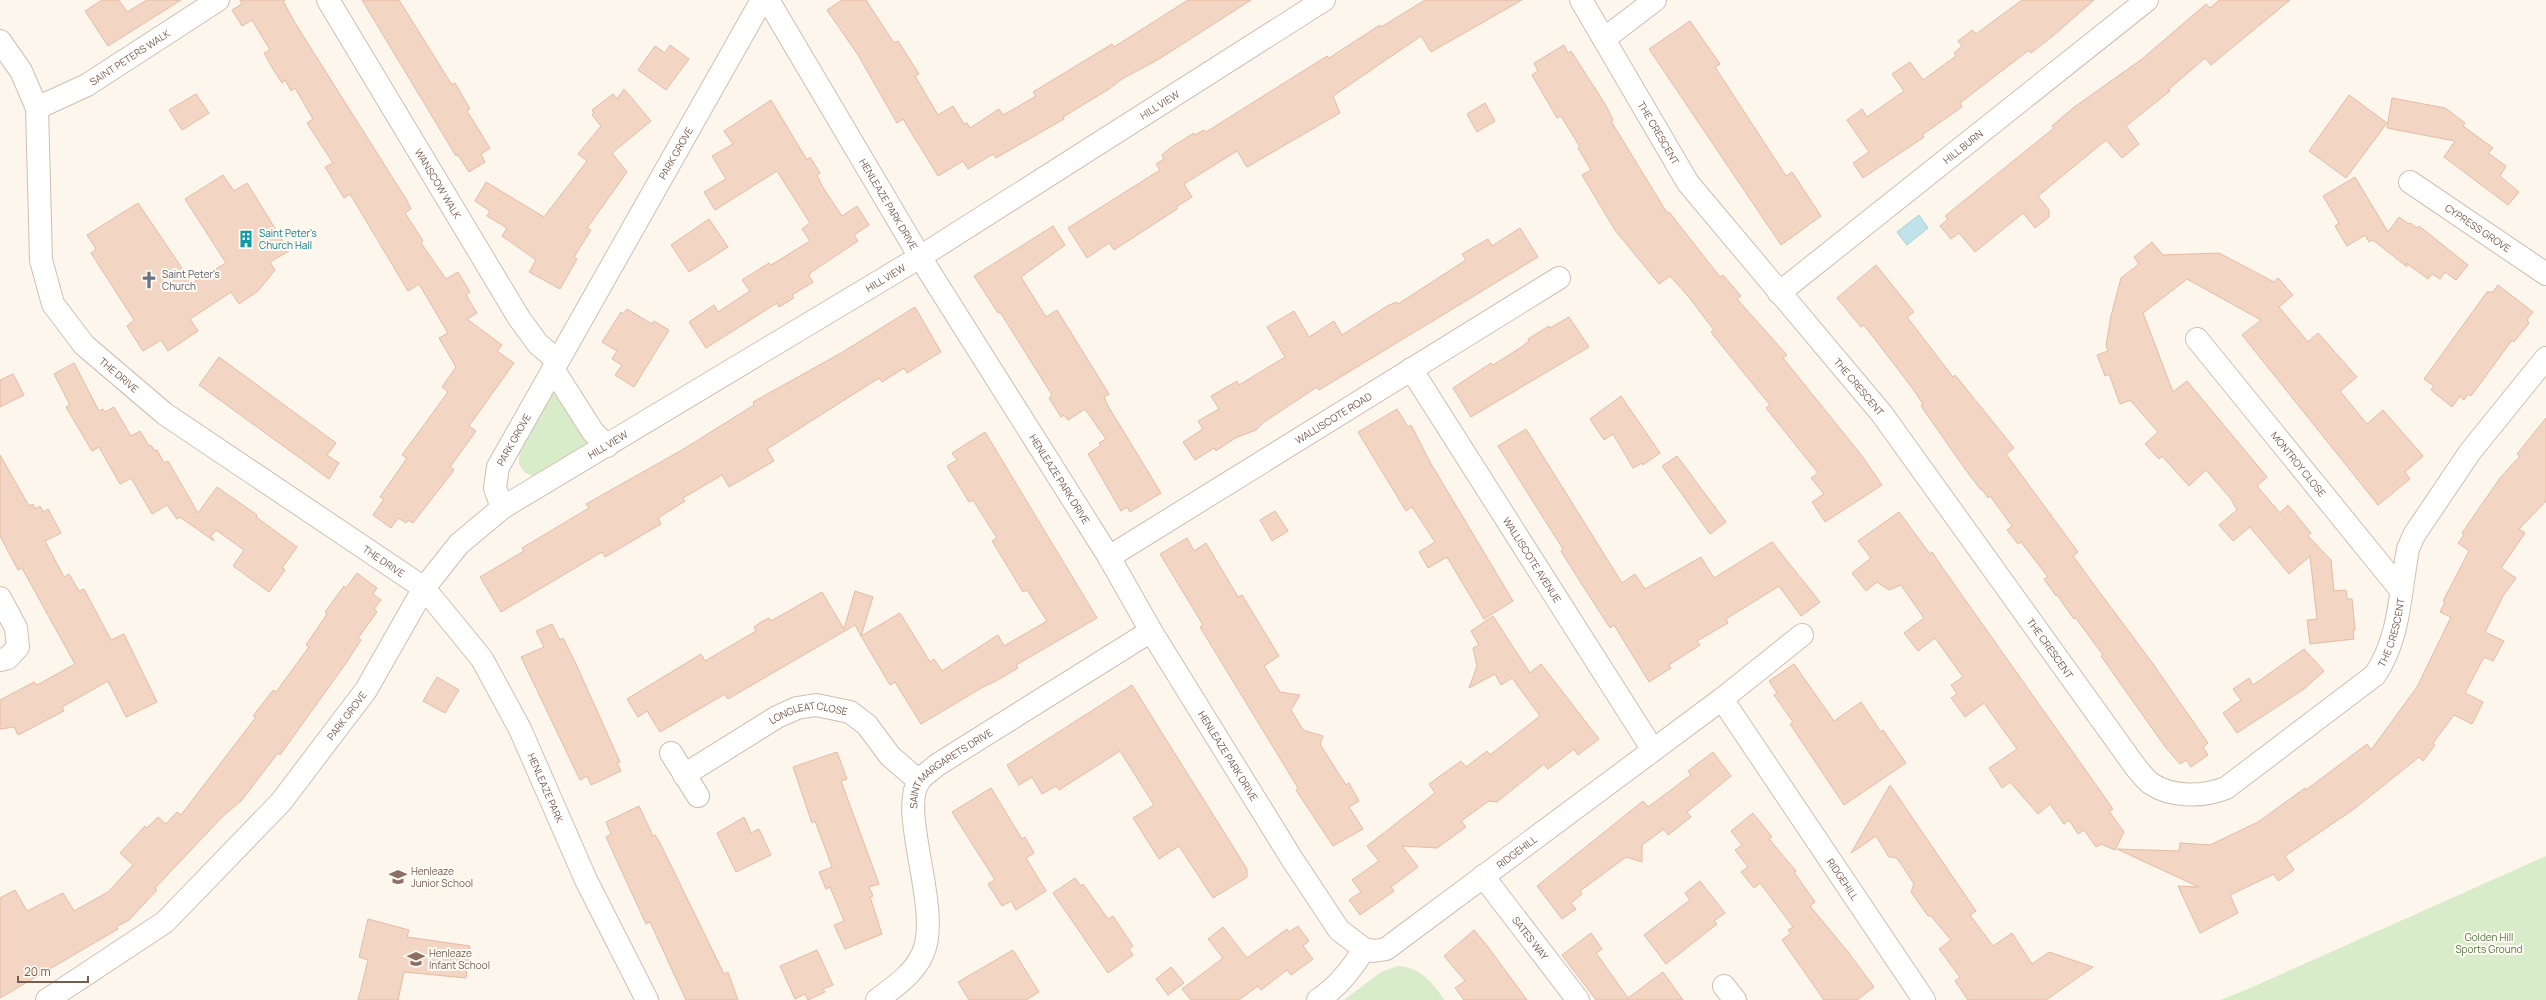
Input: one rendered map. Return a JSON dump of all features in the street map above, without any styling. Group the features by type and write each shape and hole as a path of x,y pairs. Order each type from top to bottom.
{"street":[{"name":"SAINT PETERS WALK","path":"37,108 87,85 218,0"},
{"name":"WANSCOW WALK","path":"328,0 519,318 555,364"},
{"name":"PARK GROVE","path":"47,1000 165,922 281,802 366,690 424,588 459,544 502,508 495,488 498,467 762,0"},
{"name":"HENLEAZE PARK DRIVE","path":"768,0 920,257 1109,558 1151,631 1292,860 1339,930 1364,949"},
{"name":"HILL VIEW","path":"502,508 920,257 1324,0"},
{"name":"THE CRESCENT","path":"1581,0 1688,183 1882,414 2137,769 2150,783 2169,791 2193,795 2211,794 2226,788 2375,676 2386,660 2393,641 2400,589 2408,549 2414,535 2470,452 2546,358"},
{"path":"1604,39 1655,0"},
{"name":"HILL BURN","path":"1779,293 2147,0"},
{"name":"THE DRIVE","path":"0,41 21,71 37,108 41,260 53,304 84,345 165,414 424,588"},
{"name":"CYPRESS GROVE","path":"2410,182 2546,274"},
{"name":"WALLISCOTE ROAD","path":"1109,558 1559,278"},
{"name":"MONTROY CLOSE","path":"2196,339 2400,589"},
{"path":"555,364 593,432 607,446"},
{"name":"WALLISCOTE AVENUE","path":"1411,369 1653,750"},
{"name":"HENLEAZE PARK","path":"424,588 482,659 512,715 586,880 647,1000"},
{"path":"0,598 16,628 18,646 8,658 0,660"},
{"name":"SAINT MARGARETS DRIVE","path":"877,1000 901,982 917,963 924,952 927,939 925,889 913,796 919,781 937,765 1151,631"},
{"name":"RIDGEHILL","path":"1364,949 1374,951 1386,949 1722,699 1802,635"},
{"name":"RIDGEHILL","path":"1722,699 1924,1000"},
{"name":"LONGLEAT CLOSE","path":"684,775 777,717 797,708 816,705 833,707 850,712 867,725 890,756 919,781"},
{"path":"671,753 698,796"},
{"name":"SATES WAY","path":"1483,876 1578,1000"},
{"path":"1318,1000 1329,993 1348,973 1364,949"}],"green space":[{"path":"552,390 589,444 538,477 525,473 519,464 519,452"},
{"name":"Golden Hill Sports Ground","path":"2546,856 2546,1000 2220,1000 2248,989"},
{"path":"1398,966 1406,967 1420,973 1430,982 1445,1000 1344,1000 1381,972"}],"water":[{"path":"1919,215 1928,228 1907,245 1897,232"}],"building":[{"path":"102,0 119,0 127,12 147,0 181,0 108,46 85,11"},
{"path":"240,0 285,0 283,1 295,23 406,199 411,209 405,213 423,241 421,243 446,279 458,272 470,292 466,295 477,313 467,319 502,345 497,351 514,363 469,426 476,431 450,467 454,470 413,523 408,520 406,523 398,518 391,528 373,515 384,499 380,497 407,458 402,455 448,392 442,387 456,367 439,338 448,333 419,284 408,291 350,194 344,198 325,167 333,163 307,123 313,119 295,88 291,91 285,80 282,83 273,69 264,53 270,50 252,20 242,26 232,10 242,4"},
{"path":"362,0 399,0 452,85 455,83 470,109 467,111 490,148 481,154 485,162 469,172 458,155 456,156"},
{"path":"842,0 866,0 894,43 898,41 919,74 915,76 938,115 953,106 964,124 967,123 970,128 999,109 1003,115 1019,106 1036,96 1033,92 1112,44 1114,47 1188,0 1251,0 1159,59 1122,79 1109,89 1063,117 1064,119 996,158 993,154 968,169 963,161 938,176 903,119 897,123 858,55 827,10"},
{"path":"1425,0 1522,0 1431,52 1421,36 1333,96 1340,113 1247,167 1237,151 1184,184 1192,197 1176,207 1177,209 1114,250 1109,243 1087,258 1068,228 1160,170 1156,164 1164,159 1162,155 1170,148 1194,133 1195,135 1204,130 1206,132 1327,56 1329,58 1380,25 1381,27"},
{"path":"2022,0 2094,0 2031,53 2029,50 1960,103 1962,107 1922,135 1924,137 1863,178 1853,163 1869,152 1847,120 1862,109 1867,117 1904,91 1892,74 1910,62 1923,80 1956,56 1954,53 1962,46 1958,41 1972,30 1976,34"},
{"path":"2219,0 2290,0 2211,65 2205,58 2168,90 2170,91 2126,126 2139,144 2122,158 2106,140 2038,196 2049,210 2049,217 2035,228 2023,213 1975,252 1959,233 1951,239 1940,226 1948,219 1945,216 2054,128 2052,126 2073,108 2142,59 2206,4 2210,8"},
{"path":"1690,21 1720,64 1715,67 1786,176 1792,172 1821,216 1781,245 1649,49"},
{"path":"670,45 689,59 666,90 638,70 655,46 665,53"},
{"path":"1564,45 1568,53 1571,51 1605,104 1613,120 1611,121 1667,213 1669,212 1720,277 1723,275 1741,296 1737,299 1787,355 1783,358 1862,456 1882,485 1825,522 1812,502 1824,494 1811,478 1818,473 1766,408 1770,405 1711,332 1714,330 1688,296 1670,276 1659,284 1615,230 1582,175 1591,170 1578,148 1580,147 1561,116 1557,118 1532,75 1538,71 1534,63"},
{"path":"624,89 651,121 612,153 627,172 587,228 591,230 574,257 577,259 560,289 529,272 536,260 502,236 507,228 487,216 490,211 475,201 486,182 544,217 587,161 578,154 601,126 592,115 594,113 592,110 613,94 617,99"},
{"path":"196,94 209,113 182,130 169,110"},
{"path":"2349,95 2387,123 2346,178 2309,151"},
{"path":"2392,98 2445,108 2465,123 2463,126 2493,148 2488,153 2506,166 2500,176 2519,192 2508,205 2444,157 2455,141 2387,128"},
{"path":"771,100 807,160 810,157 820,173 817,175 822,186 842,216 857,206 869,225 854,235 858,241 810,273 809,276 813,282 792,295 794,298 779,307 777,303 706,348 689,322 714,305 718,312 750,291 742,280 769,263 771,265 810,241 802,229 810,223 777,171 715,210 704,192 726,179 712,156 733,144 724,131"},
{"path":"1485,103 1495,121 1477,132 1467,114"},
{"path":"223,175 234,191 247,183 289,251 270,262 275,270 258,291 239,304 231,292 190,319 198,331 168,351 161,340 143,351 127,326 134,320 91,253 96,249 87,235 138,203 192,283 226,263 185,199"},
{"path":"2355,177 2388,232 2399,217 2417,228 2419,226 2468,265 2456,280 2445,272 2440,279 2432,274 2428,279 2406,263 2407,267 2373,240 2369,242 2365,235 2347,246 2335,226 2339,223 2323,196"},
{"path":"709,219 728,247 689,272 671,245"},
{"path":"1053,226 1065,245 1021,277 1046,317 1057,310 1109,394 1104,397 1108,406 1161,493 1130,512 1127,507 1121,511 1088,454 1101,445 1099,443 1106,439 1085,409 1068,420 1064,415 1061,417 1049,398 1052,395 1000,312 998,313 974,276"},
{"path":"1520,228 1538,257 1319,390 1317,387 1264,422 1256,430 1235,438 1216,451 1214,448 1195,460 1183,442 1203,429 1198,421 1219,409 1211,396 1237,381 1239,385 1285,357 1267,327 1294,311 1309,337 1334,321 1342,335 1387,306 1396,302 1398,304 1466,260 1462,254 1488,239 1492,246"},
{"path":"2152,242 2163,255 2219,253 2274,282 2278,278 2293,295 2279,307 2308,342 2318,333 2357,377 2340,391 2367,424 2383,410 2423,456 2405,472 2410,479 2378,505 2242,335 2261,320 2187,279 2143,313 2173,392 2187,381 2267,477 2257,486 2280,513 2288,505 2311,533 2308,536 2331,560 2334,591 2346,590 2347,599 2352,599 2355,630 2353,630 2354,639 2310,644 2307,620 2317,619 2310,556 2289,574 2250,527 2233,541 2219,525 2237,510 2231,499 2206,470 2189,486 2162,456 2159,459 2145,444 2158,432 2130,400 2120,404 2109,374 2105,376 2097,355 2108,351 2106,345 2111,316 2121,278 2139,264 2134,257"},
{"path":"1876,265 1914,312 1907,317 1953,377 1955,375 2014,448 2006,454 2078,552 2073,556 2153,664 2208,743 2203,747 2208,755 2191,767 2186,760 2180,764 2166,748 2101,656 2103,655 2044,579 2048,577 2021,542 2018,544 2007,530 2012,526 1990,496 1988,498 1965,469 1921,406 1923,404 1913,389 1864,325 1861,327 1837,298"},
{"path":"2498,285 2533,312 2527,320 2529,323 2514,342 2512,340 2471,396 2468,394 2464,400 2460,396 2452,407 2431,390 2434,386 2424,379 2487,292 2493,292"},
{"path":"915,307 941,352 907,373 904,368 882,382 879,378 767,449 774,461 729,487 722,475 683,498 685,501 658,518 661,524 605,557 602,552 501,612 480,577 524,551 522,548 589,508 586,504 682,450 754,405 753,402 841,353"},
{"path":"627,309 652,324 654,321 669,330 634,387 615,375 622,365 612,359 617,351 602,342 621,312 623,314"},
{"path":"1569,317 1589,347 1471,417 1453,388 1491,363 1493,365 1520,348 1529,341 1528,339 1549,326 1550,328"},
{"path":"219,357 336,443 327,455 339,463 329,479 199,385"},
{"path":"74,363 99,411 103,409 105,412 114,407 131,436 140,431 149,446 151,445 155,451 157,450 164,463 168,461 198,513 217,487 257,515 256,517 297,547 282,568 285,570 269,592 233,566 244,550 216,530 211,536 214,541 180,517 177,519 167,505 152,514 131,478 120,484 99,447 92,451 66,407 70,405 54,374"},
{"path":"13,374 24,395 0,407 0,380"},
{"path":"1621,396 1660,453 1643,465 1642,463 1633,468 1613,434 1604,440 1590,419"},
{"path":"1397,409 1408,427 1411,425 1430,462 1513,601 1484,619 1447,557 1428,568 1419,552 1435,542 1412,507 1406,511 1358,432"},
{"path":"2546,418 2546,501 2519,529 2525,533 2501,568 2516,578 2503,596 2485,632 2504,641 2493,661 2484,657 2465,693 2483,702 2472,724 2454,715 2433,743 2435,745 2423,761 2419,757 2354,809 2285,856 2294,870 2287,875 2278,881 2274,874 2230,895 2238,913 2200,933 2178,886 2199,887 2117,849 2179,851 2180,843 2210,845 2258,822 2305,788 2306,790 2367,744 2371,750 2417,687 2451,617 2440,612 2445,602 2443,601 2469,551 2458,543 2464,535 2462,533 2500,478 2520,456 2517,454"},
{"path":"1526,429 1622,583 1635,574 1645,589 1701,557 1714,578 1772,542 1820,602 1801,616 1779,586 1726,619 1728,623 1697,641 1700,645 1669,665 1671,668 1649,682 1614,625 1610,628 1581,583 1561,551 1563,549 1498,446"},
{"path":"985,432 1097,618 1016,665 1018,668 921,724 895,682 890,685 861,636 900,613 930,662 934,659 942,671 998,635 1004,646 1047,621 1027,590 1023,592 992,541 997,538 973,500 969,502 947,466 957,460 952,453"},
{"path":"0,455 29,506 33,504 35,509 40,506 43,512 48,509 61,533 45,541 64,577 69,574 79,591 84,589 111,640 124,634 157,702 126,717 108,681 62,707 64,711 18,735 14,727 0,729 0,700 34,682 37,685 75,664 22,568 18,570 0,536"},
{"path":"1677,456 1726,522 1710,534 1662,466"},
{"path":"1275,511 1288,531 1272,541 1260,520"},
{"path":"1899,512 1930,554 1932,552 2113,809 2109,811 2124,832 2115,850 2101,844 2096,847 2084,830 2078,834 2069,820 2064,824 2050,804 2038,814 2010,782 2002,788 1989,768 2017,749 1984,703 1965,717 1951,698 1957,694 1951,685 1963,677 1935,638 1918,651 1904,633 1924,618 1901,585 1889,590 1877,582 1866,591 1852,573 1871,558 1858,541"},
{"path":"1187,538 1194,551 1206,543 1238,597 1242,595 1279,656 1264,666 1280,692 1300,695 1291,710 1303,730 1323,736 1320,744 1346,785 1349,783 1359,801 1349,807 1363,829 1333,846 1296,790 1298,788 1200,627 1203,625 1160,554"},
{"path":"357,573 377,588 373,594 381,600 374,609 377,612 358,638 361,640 346,663 280,755 278,753 241,801 224,815 155,888 157,890 129,920 116,927 118,929 0,998 0,898 15,890 27,911 63,893 74,911 108,892 133,865 120,853 145,826 147,828 158,817 166,824 177,812 181,815 256,717 253,716 273,690 276,692 309,647 306,645 327,614 325,612 344,586 346,588"},
{"path":"855,591 873,597 861,636 855,625 728,699 725,694 660,732 647,711 638,717 627,699 701,654 705,661 756,631 754,627 761,622 769,618 771,621 822,592 844,629"},
{"path":"1493,616 1530,673 1541,664 1599,739 1578,755 1574,749 1548,769 1544,764 1497,802 1489,801 1461,821 1466,827 1437,848 1402,846 1418,867 1391,887 1394,891 1360,915 1349,900 1361,892 1352,880 1379,861 1367,846 1435,793 1429,784 1461,761 1466,767 1487,751 1490,755 1540,716 1512,678 1501,685 1495,674 1469,688 1477,666 1473,648 1479,645 1471,631"},
{"path":"552,624 560,640 563,638 576,664 620,762 617,763 621,771 591,785 587,776 580,780 521,657 544,647 536,631"},
{"path":"2304,649 2324,671 2304,689 2237,733 2223,713 2241,700 2233,689 2249,678 2253,685"},
{"path":"1794,664 1834,721 1861,702 1881,732 1883,730 1906,763 1844,805 1790,724 1793,722 1774,695 1777,693 1769,681"},
{"path":"437,677 459,690 445,713 423,701"},
{"path":"1132,685 1247,869 1247,877 1213,898 1179,846 1159,859 1133,818 1154,805 1120,751 1059,790 1056,786 1042,794 1032,777 1019,785 1007,765"},
{"path":"837,752 847,779 841,781 879,884 869,887 873,896 870,897 882,934 845,949 834,925 844,921 830,887 826,889 819,872 832,867 815,821 812,823 793,767"},
{"path":"1713,752 1731,776 1687,812 1691,817 1668,835 1664,829 1642,845 1642,862 1626,857 1580,891 1582,894 1571,903 1576,909 1562,919 1537,886 1643,801 1648,807 1691,775 1688,771"},
{"path":"1890,785 1976,911 1970,915 1993,946 2012,933 2032,964 2049,952 2093,967 2046,1000 1968,1000 1955,981 1960,977 1939,949 1951,940 1931,916 1928,916 1911,892 1914,884 1897,858 1889,857 1876,836 1851,853"},
{"path":"991,788 1022,839 1025,837 1034,853 1026,858 1046,891 1016,910 1011,901 1002,906 988,884 995,880 952,812"},
{"path":"639,806 653,836 655,835 659,841 724,974 728,972 738,1000 686,1000 650,922 646,924 606,837 611,834 606,822"},
{"path":"1753,813 1772,837 1769,839 1796,871 1794,872 1815,902 1810,906 1848,952 1874,987 1857,1000 1824,1000 1782,940 1791,933 1788,930 1793,927 1760,883 1754,888 1741,872 1748,867 1735,850 1742,845 1731,831"},
{"path":"744,817 751,833 759,829 771,855 736,872 717,833"},
{"path":"1075,878 1081,886 1083,884 1108,919 1113,916 1133,946 1129,949 1133,955 1108,973 1053,893"},
{"path":"1700,881 1725,913 1714,921 1717,924 1666,964 1644,935 1690,900 1685,893"},
{"name":"Henleaze Infant School","path":"368,919 409,930 407,937 470,946 466,978 404,972 398,1000 358,1000 368,960 359,957"},
{"path":"1298,926 1309,941 1303,946 1313,959 1291,975 1287,970 1261,990 1258,986 1239,1000 1191,1000 1182,989 1223,958 1208,939 1223,927 1247,958 1287,929 1289,932"},
{"path":"1474,930 1527,1000 1464,1000 1455,988 1465,981 1444,956"},
{"path":"1591,933 1602,949 1596,953 1628,998 1663,972 1683,1000 1596,1000 1562,955"},
{"path":"817,950 833,985 823,989 825,992 808,1000 805,994 795,999 780,966"},
{"path":"1013,950 1039,992 1026,1000 969,1000 958,982"},
{"path":"1171,967 1184,983 1168,995 1156,979"}],"place":[{"name":"Saint Peter's Church Hall","path":"246,239"},
{"name":"Saint Peter's Church","path":"149,280"},
{"name":"Henleaze Junior School","path":"398,877"},
{"name":"Henleaze Infant School","path":"416,959"}]}
